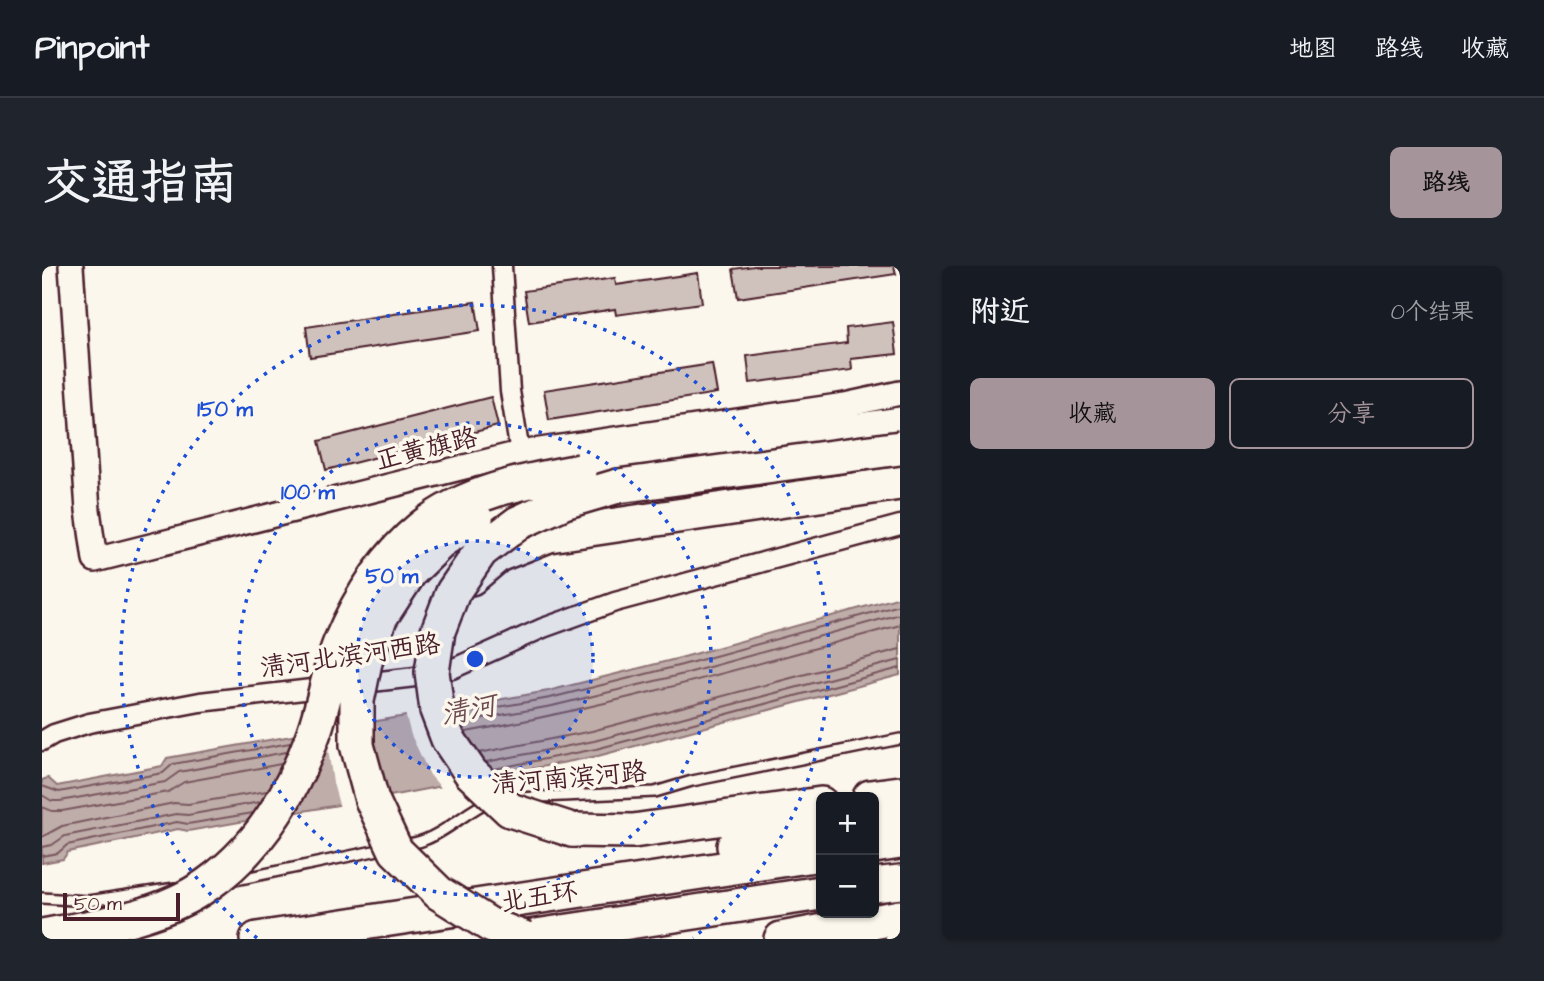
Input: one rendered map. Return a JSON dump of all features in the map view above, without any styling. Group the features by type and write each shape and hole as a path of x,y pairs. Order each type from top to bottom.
{"highway":[{"path":"42,936 125,920 161,908 207,885 245,851 276,814 298,772 314,733 340,644 362,597 390,559 423,526 465,502 512,484 580,471 900,424"},
{"path":"816,805 633,831 572,830 509,810 471,773 449,739 437,710 432,672 438,631 453,592 481,551 517,523 564,502 618,486 900,448"},
{"path":"526,939 490,925 439,893 396,851 372,800 357,745 358,701 365,663 380,618 410,572 444,539 486,513 580,471"},
{"path":"453,592 498,555 549,535 900,483"},
{"path":"879,796 900,793"},
{"path":"879,820 900,817"},
{"path":"346,925 816,830"},
{"path":"879,845 900,842"},
{"name":"北五环","path":"257,939 816,855"},
{"path":"879,885 900,881"},
{"name":"北五环","path":"516,939 816,894"},
{"path":"781,939 900,918"}],"street":[{"name":"正黄旗路","path":"71,266 88,510 95,559 520,453 832,407 900,393"},
{"path":"502,266 510,391 520,453"},
{"name":"清河北滨河西路","path":"42,741 54,734 89,723 200,702 415,677 452,669 543,628 615,602 900,525"}],"lane":[{"name":"清河南滨河路","path":"42,898 88,901 237,880 424,841 473,808 491,800 655,792 692,781 900,739"}],"water":[{"name":"清河","path":"900,597 900,675 598,756 390,796 188,831 178,829 68,852 63,859 42,863 42,780 48,778 57,786 162,766 167,758 548,691 680,658"}],"pier":[{"path":"428,709 464,786 443,790 430,775 411,735 405,713"},
{"path":"350,722 362,804 340,808 333,783 327,741 329,726"}],"building":[{"path":"754,266 894,266 896,274 738,298 733,269"},
{"path":"698,273 702,303 616,315 615,309 529,322 524,291 615,278 616,285"},
{"path":"475,302 480,331 310,357 306,327"},
{"path":"893,322 897,354 851,359 852,370 750,383 747,356 847,343 846,328"},
{"path":"712,364 717,393 549,420 544,390"},
{"path":"491,397 498,426 326,470 319,441"}]}
